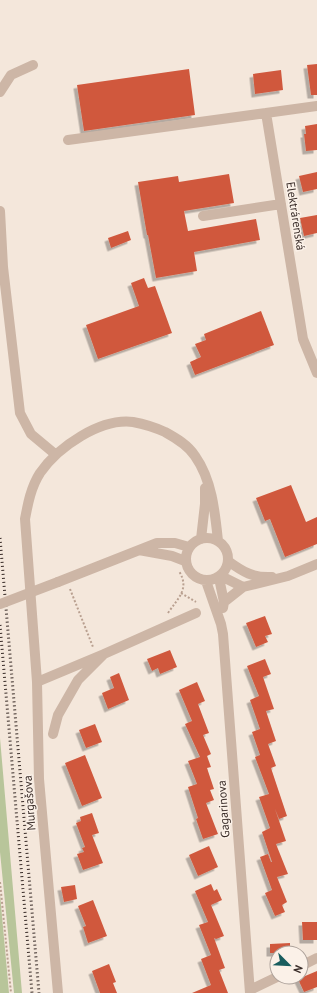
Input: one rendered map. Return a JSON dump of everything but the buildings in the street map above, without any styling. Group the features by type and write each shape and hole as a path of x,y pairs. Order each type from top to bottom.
{"street":[{"path":"0,92 11,75 33,65"},
{"path":"68,140 317,106"},
{"name":"Elektrárenská","path":"266,113 303,338 317,373"},
{"path":"203,216 281,204"},
{"path":"0,211 3,267 20,413 31,434 55,454"},
{"name":"Murgašova","path":"58,993 39,780 37,682 25,519 32,490 40,474 55,454 85,433 111,424 131,422 153,426 178,438 195,456 206,476 215,508 218,540"},
{"path":"201,538 205,504 206,476"},
{"path":"220,577 227,567 228,561 226,549 218,540 212,538 201,538 194,542 189,547 185,561 190,573 200,580 206,581 220,577 244,587"},
{"path":"0,604 61,585 138,550 157,543 175,543 189,547"},
{"path":"138,550 172,556 185,561"},
{"path":"228,561 250,575 262,578 288,576"},
{"path":"224,602 244,587 288,576 317,564"},
{"name":"Gagarinova","path":"220,577 224,602 221,624 250,992"},
{"name":"Gagarinova","path":"206,581 221,624"},
{"path":"37,682 104,654 196,608"},
{"path":"53,734 58,716 78,680 104,654"},
{"path":"250,992 269,981"}],"path":[{"path":"172,613 166,615 184,586 184,579 178,569"},
{"path":"61,585 69,587 93,647"},
{"path":"0,882 11,993"}],"green space":[{"path":"0,738 22,993 14,993 0,852"},
{"path":"0,894 9,993 0,993"}],"railway":[{"path":"0,538 39,993"},
{"path":"0,625 32,993"}]}
